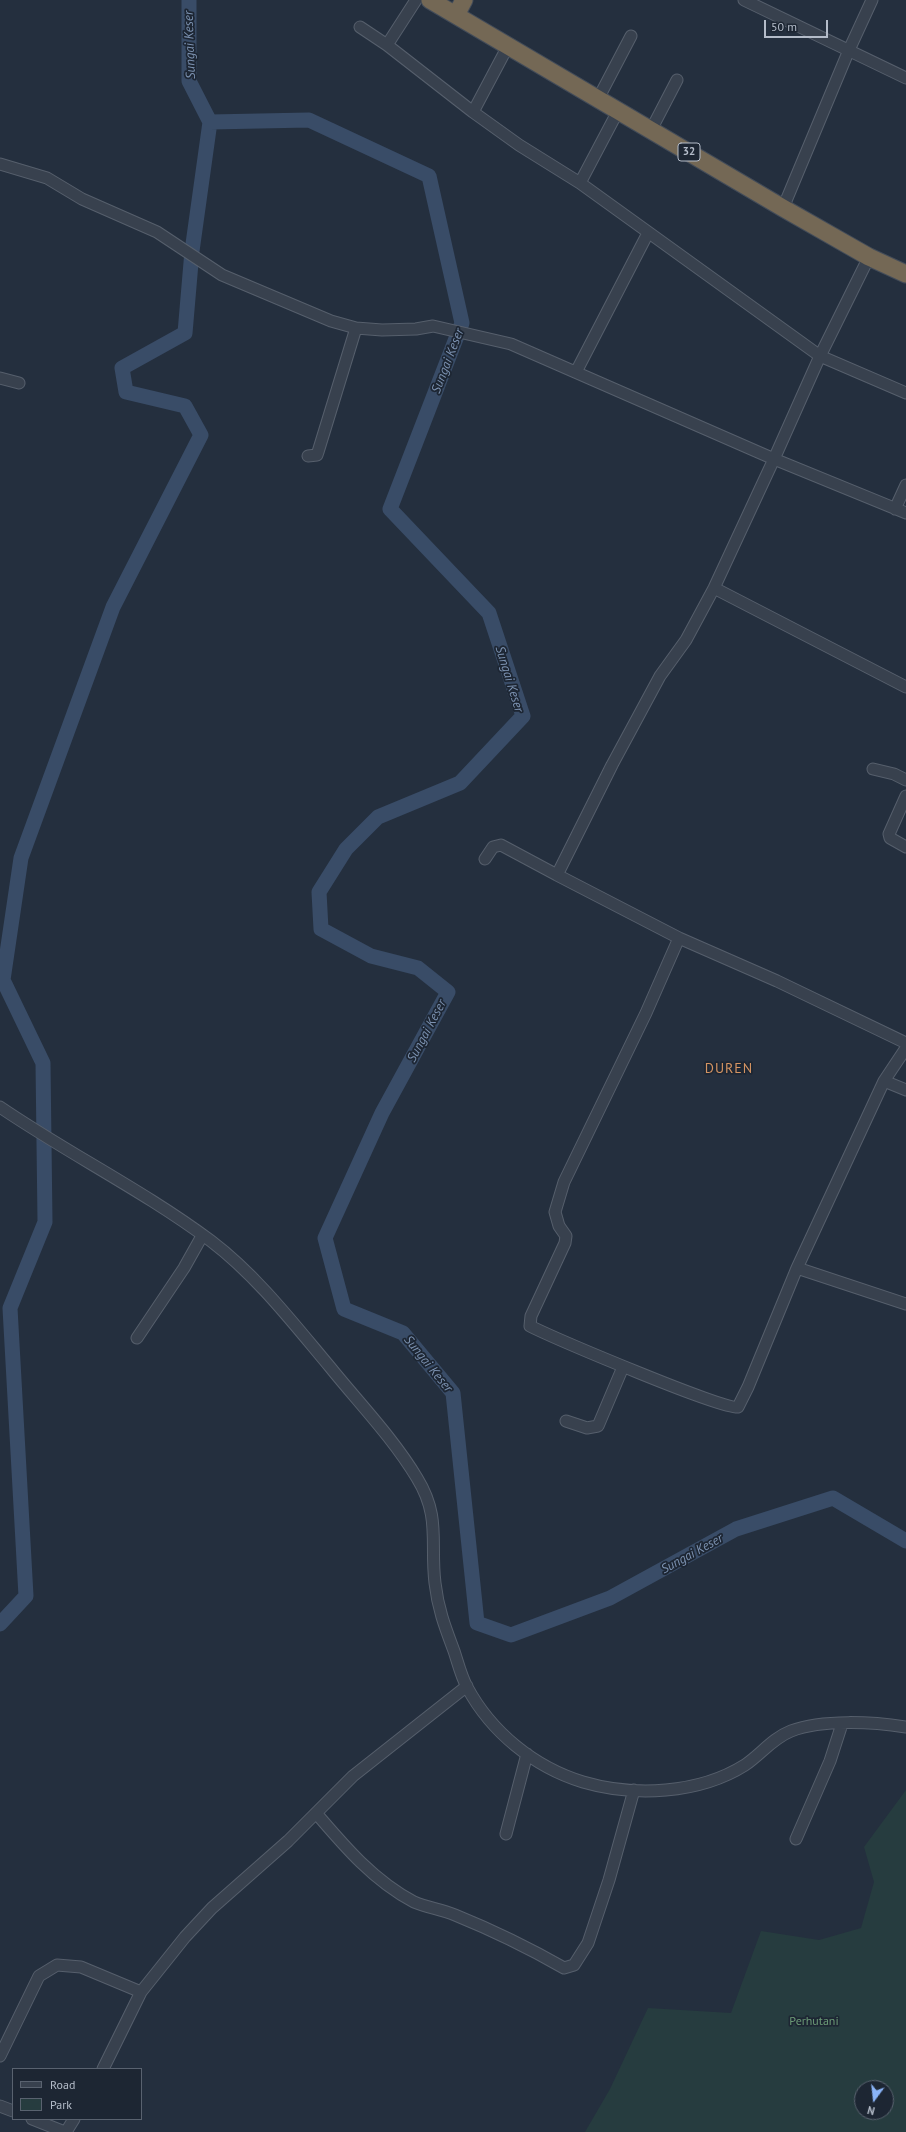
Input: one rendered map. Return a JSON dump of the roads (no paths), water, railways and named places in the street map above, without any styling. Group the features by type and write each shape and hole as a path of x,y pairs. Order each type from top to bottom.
{"highway":[{"name":"32","path":"430,0 460,7 508,46 868,257 906,274"}],"street":[{"path":"387,45 416,0"},
{"path":"744,0 906,78"},
{"path":"783,208 849,50 872,0"},
{"path":"360,27 387,45 473,112 519,145 580,183 820,356 906,393"},
{"path":"598,99 631,36"},
{"path":"473,112 508,46"},
{"path":"651,130 677,80"},
{"path":"580,183 618,110"},
{"path":"0,164 47,178 82,199 157,232 222,275 252,289 275,296 331,321 356,328 398,331 433,326 511,344 774,459 906,513"},
{"path":"576,372 648,232"},
{"path":"557,875 612,765 660,676 686,640 714,588 820,356 868,257"},
{"path":"308,456 316,455 318,452 356,328"},
{"path":"0,378 19,383"},
{"path":"895,509 906,485"},
{"path":"714,588 906,687"},
{"path":"874,769 894,774 906,780"},
{"path":"906,796 888,834 890,838 906,847"},
{"path":"484,859 493,847 501,845 679,938 777,981 906,1043"},
{"path":"679,938 646,1013 564,1182 556,1212 559,1226 566,1236 565,1243 530,1321 530,1326 534,1328 623,1367 731,1408 738,1407 748,1387 797,1268 884,1081 906,1048"},
{"path":"884,1081 906,1090"},
{"path":"0,1108 61,1148 143,1194 202,1236 238,1266 285,1312 372,1416 421,1484 427,1496 432,1513 434,1534 434,1581 442,1623 467,1686 502,1734 527,1754 567,1776 613,1789 661,1790 703,1782 724,1775 744,1765 779,1738 792,1731 816,1726 842,1724 886,1724 906,1727"},
{"path":"137,1338 184,1268 202,1236"},
{"path":"797,1268 906,1304"},
{"path":"566,1421 587,1428 598,1426 623,1367"},
{"path":"103,2068 141,1992 185,1937 212,1908 288,1841 353,1776 467,1686"},
{"path":"796,1839 830,1762 842,1724"},
{"path":"506,1834 527,1754"},
{"path":"316,1813 352,1856 381,1881 414,1901 429,1908 456,1915 564,1968 570,1968 574,1965 588,1943 609,1880 634,1790"},
{"path":"0,2056 39,1976 57,1965 81,1967 141,1992"},
{"path":"0,2106 12,2111"},
{"path":"35,2120 65,2132 73,2120"}],"waterway":[{"name":"Sungai Keser","path":"189,0 189,81 210,122 309,120 429,176 462,323 390,509 489,613 523,716 460,783 378,817 346,849 319,892 321,929 371,956 418,968 448,992 382,1113 325,1238 344,1309 403,1333 453,1393 477,1623 511,1635 610,1598 736,1529 833,1498 906,1541"},
{"path":"0,1624 26,1596 10,1308 45,1222 43,1063 3,980 21,858 113,607 201,435 185,406 126,392 122,368 185,333 192,251 210,122"}],"district":[{"name":"DUREN","path":"729,1069"}],"park label":[{"name":"Perhutani","path":"814,2022"}]}
